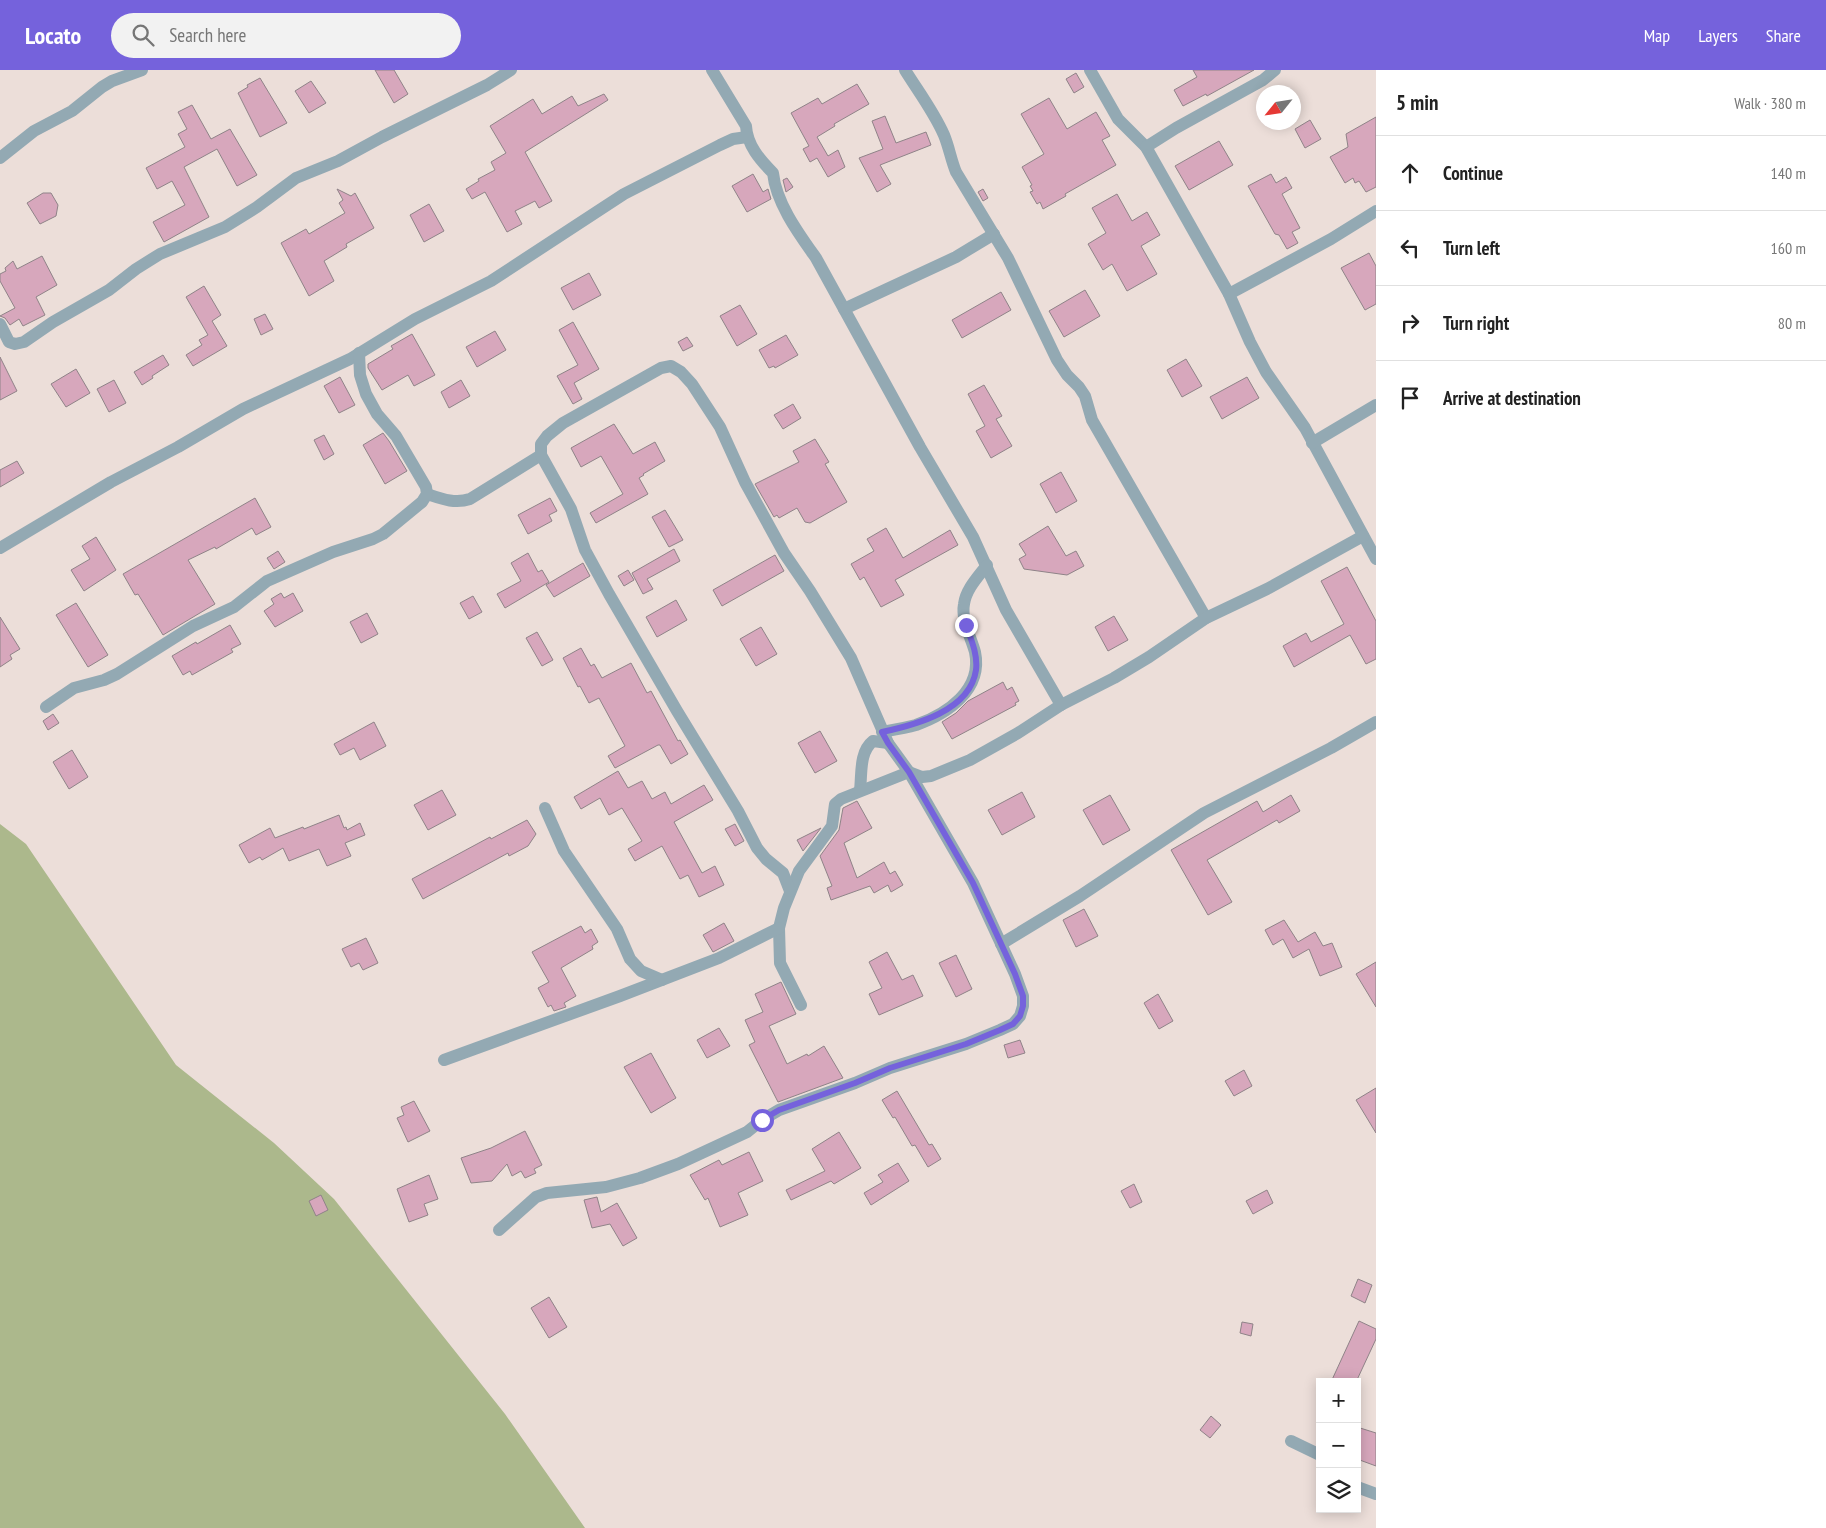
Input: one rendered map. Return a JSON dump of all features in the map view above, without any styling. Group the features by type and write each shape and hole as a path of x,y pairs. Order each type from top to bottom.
{"street":[{"path":"0,158 34,131 72,111 102,87 112,81 142,70"},
{"path":"0,324 9,342 15,344 24,342 53,322 109,290 136,269 160,254 225,227 257,207 296,178 338,162 487,85 511,70"},
{"path":"712,70 746,126 747,137 759,158 773,173 774,185 796,231 816,258 920,447 974,536 996,591 1061,705"},
{"path":"905,70 934,116 944,136 956,172 1008,258 1057,360 1085,396 1092,420 1206,618"},
{"path":"1090,70 1118,119 1146,147 1230,294 1250,342 1266,372 1312,443 1376,559"},
{"path":"1146,147 1176,128 1263,80 1275,70"},
{"path":"0,548 111,482 178,447 243,409 359,353 414,319 491,281 624,194 720,145 733,139 747,137"},
{"path":"1230,294 1331,239 1376,210"},
{"path":"844,310 956,257 994,234"},
{"path":"46,707 74,688 104,680 117,674 193,626 234,607 267,581 333,552 383,534 422,502 427,494 426,487 396,436 377,414 366,394 360,375 359,353"},
{"path":"499,1230 536,1198 547,1192 606,1186 640,1178 678,1164 747,1132 779,1110 855,1083 890,1068 966,1044 1013,1024 1020,1016 1023,1006 1023,996 1015,974 973,883 909,772 885,737 842,642 784,553 745,482 720,427 702,397 681,372 671,366 661,368 563,423 547,436 541,444 541,455 571,509 586,550 646,658 738,810 756,848 783,873 790,890"},
{"path":"1312,443 1376,405"},
{"path":"427,494 447,501 461,502 470,499 541,455"},
{"path":"801,1005 780,963 779,928 790,890 800,871 832,826 835,804 841,799 909,772 922,777 931,776 970,760 1018,733 1061,705 1128,670 1206,618 1267,589 1364,536"},
{"path":"860,790 864,751 868,745 873,741 915,725 942,712 961,698 972,684 976,669 975,653 966,625 963,605 968,591 987,565"},
{"path":"1001,944 1080,896 1204,813 1332,748 1376,722"},
{"path":"545,808 564,851 617,929 630,959 641,971 662,980"},
{"path":"783,873 800,871"},
{"path":"444,1060 719,958 779,928"},
{"path":"1292,1441 1316,1453"},
{"path":"1361,1488 1376,1494"}],"green space":[{"path":"0,824 26,844 176,1065 274,1143 334,1199 505,1414 585,1528 0,1528"}],"building":[{"path":"375,70 394,70 408,94 394,103"},
{"path":"1193,70 1254,70 1207,96 1206,94 1183,106 1174,90 1197,77"},
{"path":"1076,73 1084,87 1074,93 1066,79"},
{"path":"260,78 287,123 260,137 238,93 248,87 247,85"},
{"path":"311,81 326,103 309,113 295,91"},
{"path":"857,84 869,104 834,124 835,126 817,137 828,156 838,150 845,167 828,177 817,158 810,162 803,149 809,146 791,113 818,98 822,104"},
{"path":"604,94 608,100 525,152 552,201 539,208 535,201 515,211 522,224 507,232 485,192 472,199 466,189 479,181 478,179 495,170 491,162 506,153 490,126 533,99 542,114 572,96 578,106"},
{"path":"1049,98 1067,129 1096,112 1110,136 1102,140 1116,165 1043,209 1040,202 1037,204 1030,192 1033,191 1030,186 1032,185 1022,167 1044,154 1021,114"},
{"path":"192,105 211,139 230,129 257,175 237,186 217,149 184,167 209,217 164,242 153,222 185,205 172,181 157,189 146,168 185,147 178,134 187,129 178,112"},
{"path":"885,116 896,143 926,132 931,145 880,165 891,184 877,192 859,158 883,149 872,121"},
{"path":"1376,117 1376,187 1366,192 1359,181 1355,183 1353,178 1345,183 1330,157 1348,147 1346,134"},
{"path":"1310,120 1321,139 1305,148 1296,130 1301,130 1301,125"},
{"path":"1219,141 1233,165 1189,190 1175,166"},
{"path":"753,174 763,192 768,189 771,199 747,212 732,186"},
{"path":"1271,174 1276,183 1286,177 1292,188 1282,194 1300,228 1292,232 1298,243 1287,249 1279,235 1275,234 1248,186"},
{"path":"787,178 793,187 786,192 783,180"},
{"path":"337,189 351,196 355,193 374,228 346,244 347,247 324,261 334,281 309,296 281,243 306,229 309,234 345,213 339,203 343,200"},
{"path":"983,189 988,198 983,201 978,192"},
{"path":"43,193 51,193 58,205 56,216 40,224 27,203"},
{"path":"1117,194 1132,221 1147,212 1160,235 1141,246 1157,274 1127,291 1112,264 1103,270 1088,244 1106,233 1092,208"},
{"path":"429,204 444,231 424,242 410,215"},
{"path":"1369,253 1376,266 1376,304 1365,310 1341,268"},
{"path":"42,256 57,285 36,297 45,315 23,326 19,319 10,325 5,318 0,316 15,308 0,281 0,274 6,271 5,268 13,261 17,269"},
{"path":"589,273 601,295 573,310 561,288"},
{"path":"204,286 221,315 212,321 227,346 193,366 186,355 202,345 199,340 208,335 186,297"},
{"path":"1085,290 1100,316 1064,337 1049,311"},
{"path":"1001,292 1011,310 962,338 952,320"},
{"path":"740,305 757,334 737,346 720,316"},
{"path":"265,314 273,329 261,335 254,319"},
{"path":"573,322 599,369 574,383 582,399 573,404 557,376 578,365 559,330"},
{"path":"495,331 506,350 477,367 466,347"},
{"path":"412,334 435,375 414,386 408,375 382,390 368,368 368,364 393,349 391,346"},
{"path":"786,335 798,355 775,368 774,366 769,368 759,350"},
{"path":"687,337 693,346 683,351 678,342"},
{"path":"163,355 169,365 142,385 134,372"},
{"path":"0,357 17,391 0,400"},
{"path":"1186,359 1202,386 1182,397 1167,370"},
{"path":"76,369 90,393 66,407 51,384"},
{"path":"340,377 355,405 339,413 324,386"},
{"path":"1247,377 1259,398 1222,419 1210,397"},
{"path":"114,380 126,403 109,412 97,389"},
{"path":"461,380 470,396 449,408 441,392"},
{"path":"984,385 1002,416 996,419 1012,446 991,458 976,431 985,426 968,394"},
{"path":"793,404 801,418 783,429 774,415"},
{"path":"614,424 633,454 655,442 665,461 639,478 648,494 596,523 590,513 623,494 601,456 581,467 571,448"},
{"path":"383,433 407,471 385,484 363,445"},
{"path":"324,435 334,454 324,460 314,440"},
{"path":"815,439 829,462 825,464 847,502 810,523 805,522 797,508 779,518 777,515 774,517 755,484 799,462 793,451"},
{"path":"17,461 24,473 0,487 0,470"},
{"path":"1061,472 1077,501 1056,513 1040,484"},
{"path":"255,498 271,527 256,535 252,528 216,549 215,547 188,560 215,604 163,635 138,594 135,595 123,574"},
{"path":"550,498 557,511 549,515 552,521 528,534 518,515"},
{"path":"665,510 683,540 669,547 652,517"},
{"path":"1048,526 1066,556 1076,551 1084,566 1067,575 1024,569 1019,559 1026,555 1019,544"},
{"path":"886,528 903,558 950,530 958,545 895,580 904,595 881,607 864,577 860,580 851,564 874,551 867,539"},
{"path":"96,537 116,570 84,591 71,570 90,559 82,546"},
{"path":"674,549 680,561 647,579 653,589 643,594 632,573"},
{"path":"278,551 285,562 274,569 267,558"},
{"path":"528,553 538,572 542,570 549,582 505,608 497,594 521,581 511,563"},
{"path":"775,555 784,571 722,606 713,590"},
{"path":"583,563 590,576 554,597 546,585"},
{"path":"1347,567 1376,621 1376,659 1366,664 1350,635 1294,667 1283,646 1306,633 1311,642 1344,624 1321,581"},
{"path":"628,570 634,580 624,586 618,576"},
{"path":"281,593 284,598 293,593 303,611 275,627 264,611 274,604 271,599"},
{"path":"473,596 482,612 469,619 460,603"},
{"path":"676,600 687,620 657,637 646,617"},
{"path":"76,603 108,655 88,667 56,615"},
{"path":"367,613 378,634 361,643 350,622"},
{"path":"1114,616 1128,640 1108,651 1095,627"},
{"path":"0,617 20,649 10,655 12,659 0,667"},
{"path":"230,625 241,644 231,649 233,652 192,675 190,671 183,675 172,656"},
{"path":"761,627 777,654 756,666 740,639"},
{"path":"537,632 553,660 542,666 526,638"},
{"path":"581,648 591,666 594,664 602,678 631,663 647,693 651,691 678,741 680,740 688,754 671,764 660,745 658,745 615,768 608,756 625,746 599,698 589,703 580,686 578,687 563,658"},
{"path":"1003,682 1007,690 1012,687 1019,701 1015,703 1016,705 952,739 942,722 956,713 968,701"},
{"path":"53,714 59,723 48,730 43,721"},
{"path":"374,722 386,746 360,760 354,748 340,755 334,744"},
{"path":"820,731 837,761 815,773 798,743"},
{"path":"72,750 88,777 69,789 53,762"},
{"path":"618,771 628,788 642,781 652,799 665,792 671,804 704,785 713,800 674,822 702,873 715,866 724,885 699,897 688,875 680,879 662,846 635,861 628,849 642,841 622,808 609,815 600,798 581,809 574,797"},
{"path":"442,790 456,815 428,830 414,805"},
{"path":"1022,792 1035,817 1002,835 988,810"},
{"path":"1110,795 1130,830 1103,845 1083,810"},
{"path":"1291,795 1300,811 1279,823 1277,820 1207,860 1232,902 1208,915 1171,850 1257,801 1263,812"},
{"path":"857,801 872,828 844,843 857,878 884,862 890,874 895,871 903,885 891,892 888,885 874,893 870,886 831,900 827,888 832,886 820,856 839,830 843,808"},
{"path":"339,815 344,828 346,827 347,830 360,823 365,835 345,843 351,856 327,866 319,849 289,861 283,848 262,860 260,857 249,863 239,845 270,828 275,838"},
{"path":"527,820 536,834 528,846 509,856 508,853 423,899 412,879 490,837 491,839"},
{"path":"735,824 744,841 735,846 725,829"},
{"path":"821,828 803,851 797,840"},
{"path":"1084,909 1098,936 1076,947 1063,920"},
{"path":"1284,920 1298,942 1315,932 1323,946 1332,943 1342,967 1320,976 1309,949 1293,958 1283,939 1273,945 1265,930"},
{"path":"724,923 734,941 713,952 703,935"},
{"path":"581,926 585,933 591,929 598,942 592,946 593,949 561,968 576,996 564,1003 566,1007 554,1011 551,1005 548,1007 538,988 549,982 532,952"},
{"path":"366,938 378,963 363,970 359,963 351,967 342,949"},
{"path":"887,952 902,980 913,975 923,996 879,1015 869,994 882,988 869,962"},
{"path":"956,955 972,989 956,997 939,963"},
{"path":"1376,962 1376,1007 1356,974"},
{"path":"781,982 796,1014 769,1026 787,1064 807,1054 808,1056 824,1046 843,1078 778,1102 749,1045 755,1042 745,1020 763,1012 755,994"},
{"path":"1158,994 1173,1021 1159,1029 1144,1003"},
{"path":"719,1028 730,1046 707,1058 697,1040"},
{"path":"1020,1040 1025,1053 1008,1058 1004,1045"},
{"path":"651,1053 676,1098 651,1113 624,1067"},
{"path":"1244,1070 1252,1086 1234,1096 1225,1081"},
{"path":"1376,1088 1376,1133 1356,1100"},
{"path":"897,1091 929,1145 932,1144 941,1159 928,1167 915,1145 912,1146 895,1117 893,1118 882,1100"},
{"path":"414,1101 430,1131 408,1142 397,1118 404,1115 401,1107"},
{"path":"525,1131 542,1165 534,1169 536,1173 525,1178 521,1171 512,1176 507,1164 492,1181 471,1183 461,1158 491,1148"},
{"path":"839,1132 861,1168 834,1184 831,1181 791,1200 786,1190 825,1171 812,1149"},
{"path":"749,1152 763,1181 738,1193 748,1215 720,1227 708,1198 705,1200 690,1175 719,1160 722,1165"},
{"path":"898,1163 909,1181 871,1205 864,1193 883,1182 878,1175"},
{"path":"429,1175 438,1199 424,1204 428,1215 409,1222 397,1189"},
{"path":"1134,1184 1142,1202 1130,1208 1121,1191"},
{"path":"1267,1190 1273,1203 1253,1214 1246,1201"},
{"path":"321,1195 328,1210 316,1216 309,1201"},
{"path":"597,1197 601,1212 617,1203 637,1238 623,1246 610,1224 592,1228 584,1200"},
{"path":"1358,1279 1372,1285 1365,1303 1351,1296"},
{"path":"549,1297 567,1327 549,1338 531,1308"},
{"path":"1359,1321 1376,1329 1376,1339 1358,1378 1333,1378"},
{"path":"1242,1322 1253,1324 1251,1336 1240,1333"},
{"path":"1211,1416 1221,1425 1210,1438 1200,1430"},
{"path":"1361,1428 1376,1433 1376,1466 1361,1460"}],"route":[{"path":"762,1120 779,1110 855,1083 890,1068 966,1044 1013,1024 1020,1016 1023,996 1015,974 973,883 909,772 882,732 915,725 942,712 961,698 972,684 976,669 975,653 966,625"}]}
